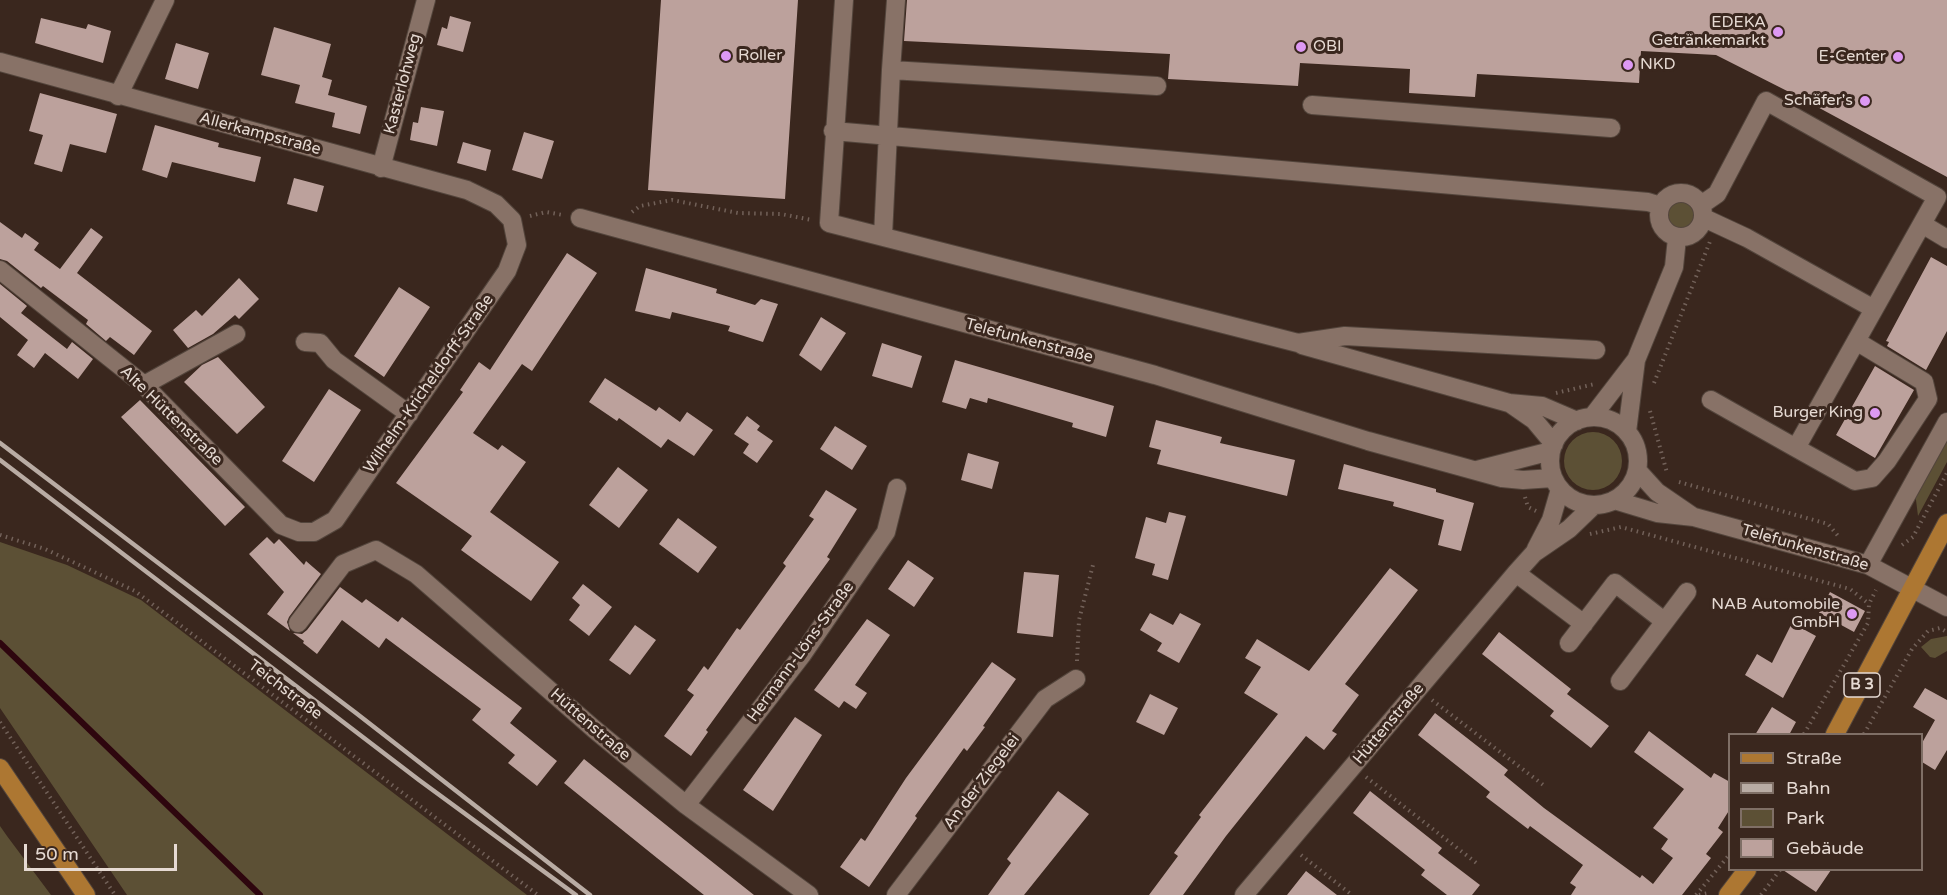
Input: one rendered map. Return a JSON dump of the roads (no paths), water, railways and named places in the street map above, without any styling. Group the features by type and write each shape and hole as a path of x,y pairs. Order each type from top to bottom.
{"main road":[{"name":"B 3","path":"1836,733 1947,523"},
{"path":"0,768 86,895"},
{"path":"1728,895 1746,871"}],"street":[{"path":"118,96 165,0"},
{"name":"Kasterlohweg","path":"381,168 426,0"},
{"path":"844,0 833,131 829,223 1298,343 1343,358 1509,402 1542,406 1585,419 1605,419 1627,432"},
{"path":"883,236 896,0"},
{"name":"Allerkampstraße","path":"0,62 467,190 496,204 512,220"},
{"path":"891,70 1157,86"},
{"path":"1796,448 1937,197 1766,101 1717,194 1707,215 1698,232 1684,238 1677,238 1661,226 1661,206 1665,200 1678,193 1693,196 1707,215 1874,309"},
{"path":"1312,105 1611,128"},
{"path":"833,131 1648,202 1661,206"},
{"name":"Telefunkenstraße","path":"580,218 1155,375 1368,441 1502,478 1557,483"},
{"name":"Wilhelm-Kricheldorff-Straße","path":"314,532 335,520 507,271 518,245 512,220"},
{"path":"1922,224 1947,239"},
{"path":"1557,483 1569,498 1594,505 1614,500 1629,488 1637,470 1638,457 1627,432 1636,360 1674,267 1677,238"},
{"name":"Alte Hüttenstraße","path":"0,270 144,385 281,525 299,532 314,532"},
{"path":"144,385 236,334"},
{"path":"1298,343 1346,336 1596,350"},
{"path":"1711,400 1855,481 1872,478 1887,461 1928,399 1924,382 1856,341"},
{"path":"306,342 320,343 334,360 409,414"},
{"path":"1552,448 1559,434 1585,419 1636,360"},
{"path":"1509,402 1534,420 1552,448 1557,483 1551,520 1534,553"},
{"path":"1868,566 1947,422"},
{"name":"Telefunkenstraße","path":"1477,470 1552,448"},
{"name":"Telefunkenstraße","path":"1637,470 1657,492 1694,517"},
{"name":"Hermann-Löns-Straße","path":"686,805 802,655 886,532 897,488"},
{"name":"Telefunkenstraße","path":"1614,500 1657,513 1694,517 1868,566 1947,607"},
{"path":"1534,553 1569,529 1594,505"},
{"name":"Hüttenstraße","path":"298,623 343,564 375,550 416,574 594,729 686,805 809,895"},
{"name":"Hüttenstraße","path":"1244,895 1534,553"},
{"path":"1515,573 1584,624"},
{"path":"1569,643 1615,583 1664,621"},
{"path":"1620,681 1687,592"},
{"name":"An der Ziegelei","path":"896,895 1045,699 1076,679"}],"waterway":[{"path":"0,643 260,895"}],"railway":[{"path":"0,443 356,713 590,895"},
{"path":"0,460 419,780 576,895"}],"place":[{"name":"EDEKA Getränkemarkt","path":"1778,32"},
{"name":"OBI","path":"1301,47"},
{"name":"Roller","path":"726,56"},
{"name":"E-Center","path":"1898,57"},
{"name":"NKD","path":"1628,65"},
{"name":"Schäfer's","path":"1865,101"},
{"name":"Burger King","path":"1875,413"},
{"name":"NAB Automobile GmbH","path":"1852,614"}]}
